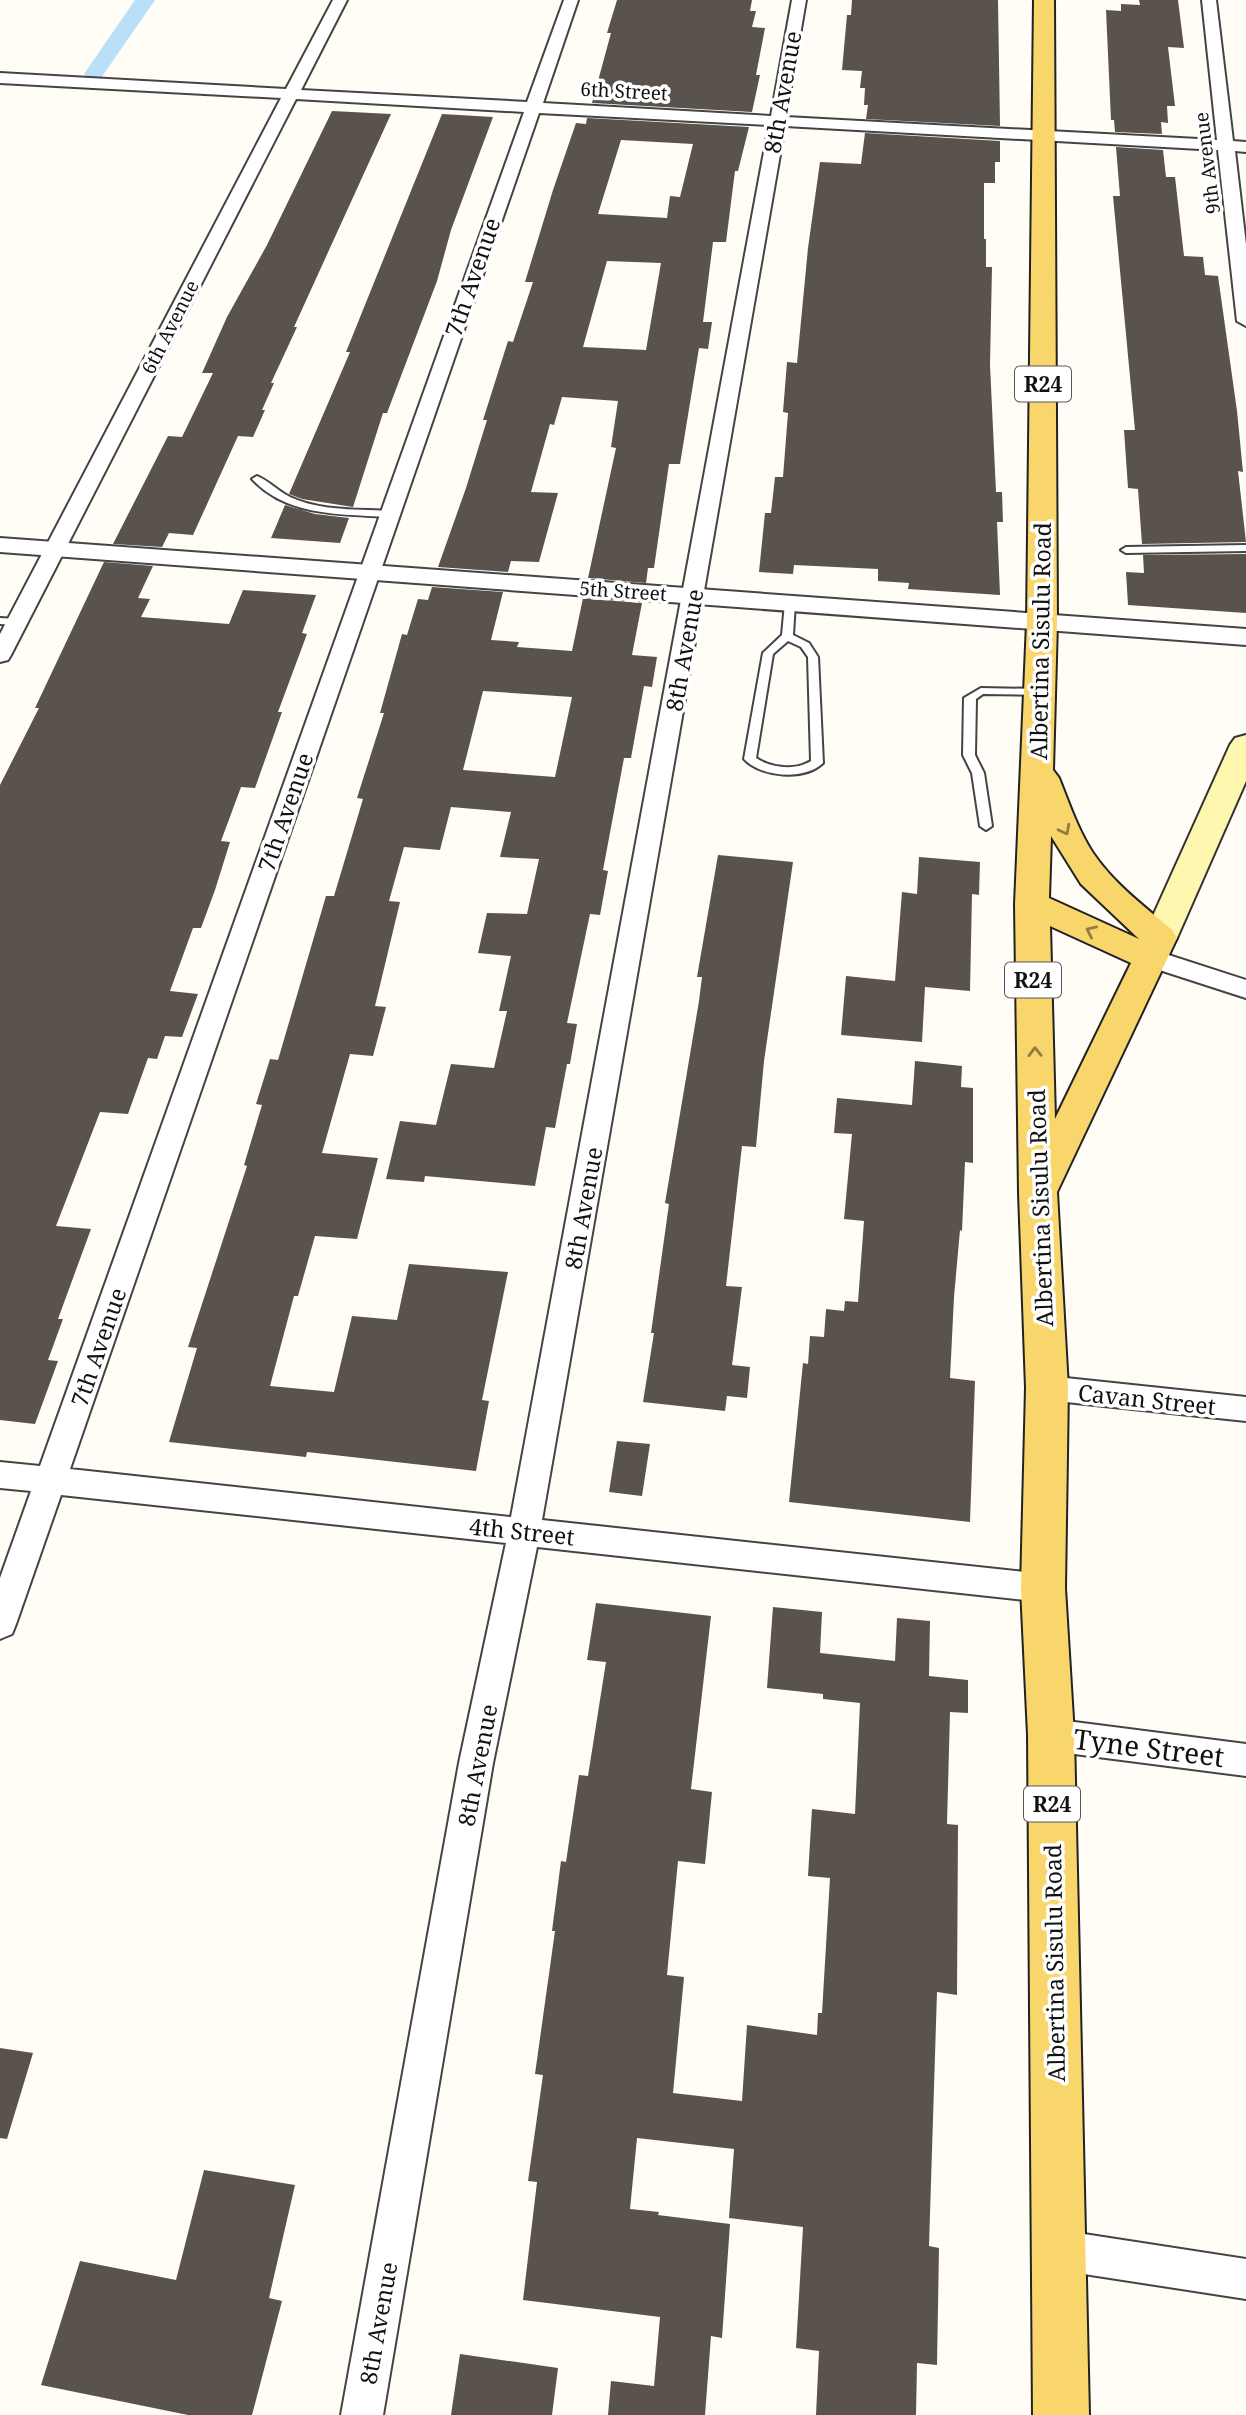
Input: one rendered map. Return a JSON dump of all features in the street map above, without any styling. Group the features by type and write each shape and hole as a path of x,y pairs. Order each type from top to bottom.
{"main road":[{"name":"Albertina Sisulu Road","path":"1044,0 1042,622 1032,904 1038,1193 1047,1388 1043,1588 1051,1735 1061,2415"},
{"path":"1032,904 1155,948 1245,752"},
{"name":"R24","path":"1038,767 1063,828 1085,866 1155,948 1038,1193"}],"street":[{"name":"6th Avenue","path":"0,655 9,621 56,549 340,0"},
{"name":"7th Avenue","path":"0,1624 571,0"},
{"name":"8th Avenue","path":"362,2415 477,1763 524,1532 799,0"},
{"name":"9th Avenue","path":"1209,0 1246,321"},
{"name":"6th Street","path":"0,78 1246,147"},
{"name":"5th Street","path":"0,545 1246,637"},
{"path":"1155,948 1246,989"},
{"name":"Cavan Street","path":"1047,1388 1246,1409"},
{"name":"4th Street","path":"0,1475 1043,1588"},
{"name":"Tyne Street","path":"1051,1735 1246,1760"},
{"path":"1058,2250 1246,2279"}],"lane":[{"path":"257,479 270,492 296,505 389,514"},
{"path":"1126,550 1246,548"},
{"path":"787,636 805,645 813,657 817,763 802,771 764,766 750,760 768,653 787,636 790,604"},
{"path":"986,827 978,773 969,755 970,698 981,691 1040,692"}],"building":[{"path":"617,0 752,0 750,11 756,11 752,27 765,28 756,75 760,75 752,112 592,103"},
{"path":"852,0 998,0 1000,126 866,119 868,105 864,105 865,88 860,88 862,71 842,70 847,15 851,15"},
{"path":"1139,0 1178,0 1184,48 1168,47 1175,106 1167,106 1168,123 1161,122 1162,134 1115,132 1114,120 1111,120 1106,10 1121,11 1121,4 1140,5"},
{"path":"332,111 391,114 294,327 297,327 271,383 274,383 253,437 238,436 193,535 169,533 162,547 113,544 168,436 182,437 213,373 202,373 227,317 267,245"},
{"path":"442,114 493,117 451,230 437,281 387,413 383,413 353,507 302,499 289,494 350,352 346,352"},
{"path":"587,118 749,127 738,171 735,171 726,242 713,242 703,322 712,322 708,349 699,348 680,464 669,464 654,568 648,568 646,583 588,578 616,448 611,447 618,401 562,397 554,425 550,424 531,492 558,493 539,562 511,561 508,572 438,567 466,488 487,420 483,420 508,341 513,342 533,282 525,282 553,190 576,123 586,124","holes":["621,140 693,144 680,197 670,196 667,218 598,214","607,261 661,263 646,350 583,347"]},
{"path":"865,133 1000,141 1000,162 995,162 995,183 984,183 984,239 986,267 992,267 990,365 996,492 1002,492 1003,522 997,522 1000,595 908,589 909,583 878,581 878,569 794,565 793,574 759,572 765,513 771,513 775,477 783,477 788,413 783,412 787,362 797,363 808,248 820,162 861,164"},
{"path":"1116,147 1163,150 1166,177 1175,177 1184,256 1203,257 1205,275 1218,276 1237,411 1243,472 1238,471 1246,542 1142,544 1138,489 1128,488 1124,430 1135,430 1113,196 1120,196"},
{"path":"285,505 315,514 349,518 340,543 271,538"},
{"path":"1246,554 1246,613 1128,605 1126,572 1144,573 1143,555"},
{"path":"104,562 153,566 138,598 150,599 141,617 229,624 243,590 316,595 302,633 307,634 278,712 282,712 255,788 241,787 221,841 230,842 215,890 201,928 193,928 170,991 198,994 182,1037 165,1036 157,1059 148,1058 128,1114 100,1112 56,1226 91,1229 58,1319 63,1319 48,1360 58,1361 35,1424 0,1420 0,785 39,708 35,708"},
{"path":"432,587 503,592 491,640 519,642 517,647 572,651 583,598 642,603 632,655 657,657 652,687 644,686 631,758 624,758 603,870 608,871 600,915 590,914 567,1023 577,1024 570,1064 567,1064 555,1128 546,1127 535,1186 425,1176 424,1182 386,1179 400,1121 436,1125 451,1064 494,1068 507,1011 499,1011 511,956 478,953 487,913 527,914 539,859 500,857 511,812 451,807 440,850 404,847 389,901 400,902 375,1006 386,1007 373,1056 350,1054 322,1153 378,1158 357,1239 315,1236 298,1296 294,1296 270,1386 334,1392 352,1316 397,1320 409,1264 508,1272 482,1400 489,1401 476,1471 307,1452 306,1457 169,1442 197,1348 188,1347 247,1166 244,1165 262,1105 256,1104 270,1059 278,1060 326,896 334,896 363,799 357,798 384,713 380,713 402,634 407,635 418,599 428,600","holes":["483,691 572,697 555,777 463,770"]},
{"path":"718,855 793,862 764,1061 756,1147 742,1146 726,1286 742,1287 732,1365 750,1367 747,1398 727,1396 725,1411 643,1402 669,1204 665,1203 699,1001 702,977 697,977"},
{"path":"919,857 980,862 979,895 972,894 970,991 925,987 922,1042 841,1035 846,976 895,981 902,892 917,894"},
{"path":"915,1061 962,1066 961,1087 973,1088 973,1163 965,1162 950,1378 975,1381 970,1522 789,1502 803,1363 808,1364 810,1336 824,1337 826,1309 844,1311 845,1301 858,1302 864,1221 844,1219 852,1134 834,1133 837,1098 912,1105"},
{"path":"617,1441 650,1444 642,1496 609,1492"},
{"path":"596,1603 711,1616 691,1789 712,1792 705,1864 678,1861 667,1975 684,1977 673,2093 742,2101 747,2025 817,2035 818,2013 822,2013 830,1878 808,1876 812,1809 855,1814 860,1703 823,1699 823,1694 767,1688 773,1607 822,1612 820,1653 895,1661 897,1618 930,1621 929,1676 968,1680 968,1713 950,1712 947,1824 958,1825 957,1995 937,1992 929,2246 939,2248 937,2365 917,2363 916,2415 816,2415 819,2351 796,2348 803,2227 729,2218 734,2149 637,2138 630,2209 730,2224 722,2338 711,2336 705,2415 608,2415 611,2381 654,2386 660,2317 523,2300 537,2182 528,2181 543,2075 535,2074 555,1931 552,1931 561,1861 566,1862 579,1775 588,1776 606,1662 587,1660"},
{"path":"0,2048 33,2053 7,2139 0,2138"},
{"path":"204,2170 295,2185 269,2298 282,2301 252,2415 188,2415 41,2385 80,2261 176,2280"},
{"path":"460,2354 558,2368 552,2415 451,2415"}],"waterway":[{"path":"94,74 145,0"}]}
